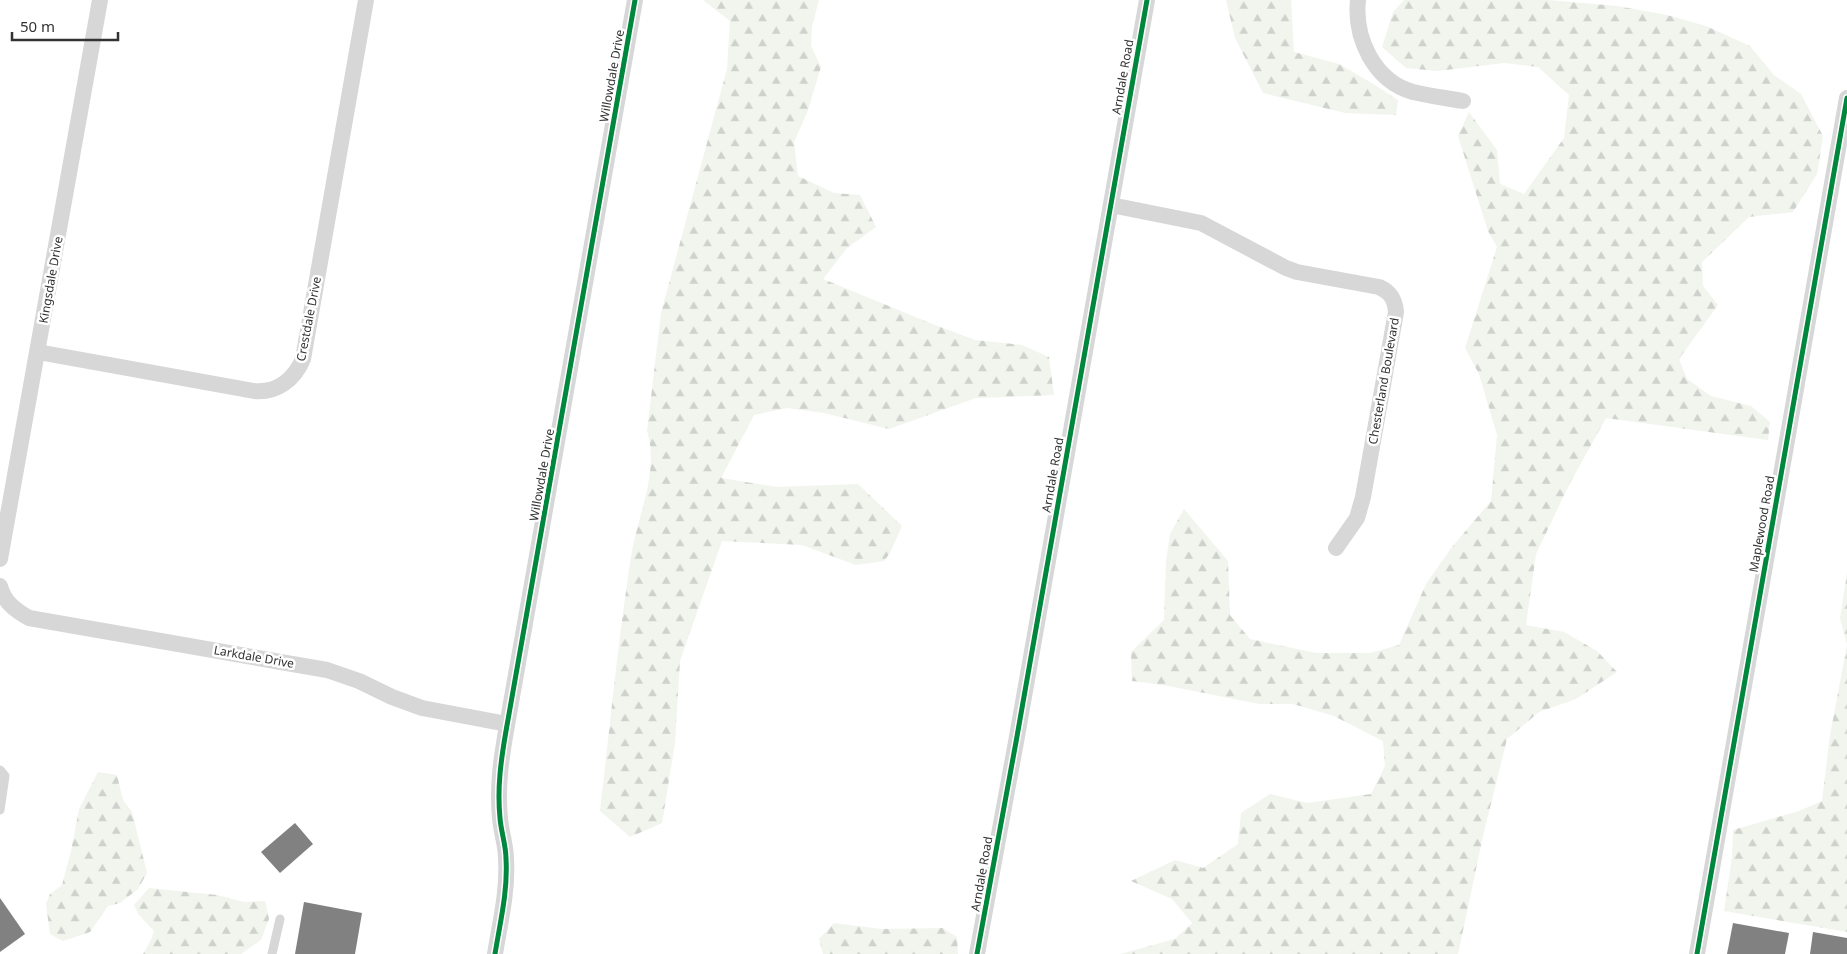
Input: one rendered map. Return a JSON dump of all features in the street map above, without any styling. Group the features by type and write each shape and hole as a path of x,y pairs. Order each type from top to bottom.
{"street":[{"name":"Kingsdale Drive","path":"0,559 100,0"},
{"name":"Crestdale Drive","path":"38,352 254,391 273,390 290,380 299,370 303,359 366,0"},
{"name":"Willowdale Drive","path":"495,954 506,886 506,859 498,794 499,776 635,0"},
{"name":"Arndale Road","path":"977,954 1147,0"},
{"path":"1358,0 1357,10 1360,33 1369,56 1381,72 1399,86 1412,92 1463,101"},
{"name":"Maplewood Road","path":"1697,954 1847,98"},
{"name":"Chesterland Boulevard","path":"1111,205 1201,223 1286,268 1297,272 1380,287 1393,297 1396,312 1363,497 1357,518 1336,548"},
{"name":"Larkdale Drive","path":"1,593 17,611 29,618 327,670 422,708 508,724"}],"lane":[{"path":"0,770 5,776 0,810"},
{"path":"272,954 280,919"}],"green space":[{"path":"703,0 819,0 812,26 811,46 821,67 807,113 794,142 798,176 834,193 860,195 876,227 847,248 823,279 975,340 1022,345 1049,357 1054,395 976,398 889,429 824,413 787,408 754,415 721,478 777,487 858,484 902,526 890,553 884,561 856,565 802,545 722,541 680,661 675,743 662,823 630,837 600,811 631,557 646,494 651,462 647,431 661,313 727,69 730,21"},
{"path":"1226,0 1291,0 1294,52 1339,64 1375,85 1398,100 1396,115 1345,113 1263,93 1235,38"},
{"path":"1404,0 1548,0 1617,6 1667,15 1706,26 1750,46 1774,75 1801,94 1823,136 1817,174 1793,212 1749,217 1702,262 1703,286 1718,305 1679,359 1687,379 1711,396 1751,406 1770,422 1768,440 1606,418 1570,483 1536,554 1526,625 1564,632 1597,651 1617,672 1576,699 1539,712 1507,739 1483,836 1458,954 1120,954 1175,939 1192,923 1172,899 1131,881 1175,860 1203,868 1238,844 1241,813 1270,794 1307,803 1371,794 1385,766 1383,741 1334,716 1293,704 1259,704 1169,686 1132,681 1131,652 1164,620 1166,562 1170,534 1184,509 1228,561 1230,615 1250,639 1316,653 1370,653 1399,645 1426,584 1452,547 1491,501 1497,435 1479,374 1465,348 1497,247 1488,231 1458,136 1469,112 1497,150 1500,184 1524,194 1564,138 1569,95 1538,67 1504,63 1437,71 1406,68 1382,47 1393,12"},
{"path":"1847,573 1847,645 1840,618"},
{"path":"1847,645 1847,932 1724,911 1732,857 1733,830 1799,811 1822,801 1830,735"},
{"path":"98,772 117,775 123,800 132,812 147,873 138,889 120,903 108,906 90,932 63,941 50,934 46,904 50,894 62,885 79,809"},
{"path":"149,888 217,895 244,902 265,901 269,919 261,940 241,954 143,954 154,931 139,915 134,905"},
{"path":"834,923 882,929 943,928 957,937 958,954 823,954 819,939"}],"building":[{"path":"295,823 313,844 280,873 261,852"},
{"path":"0,898 25,934 0,952"},
{"path":"304,902 362,913 355,954 295,954"},
{"path":"1733,923 1789,933 1785,954 1727,954"},
{"path":"1813,932 1847,938 1847,954 1810,954"}],"cycle path":[{"path":"495,954 506,883 506,854 499,807 499,785 503,753 635,0"},
{"path":"977,954 1147,0"},
{"path":"1697,954 1847,98"}]}
